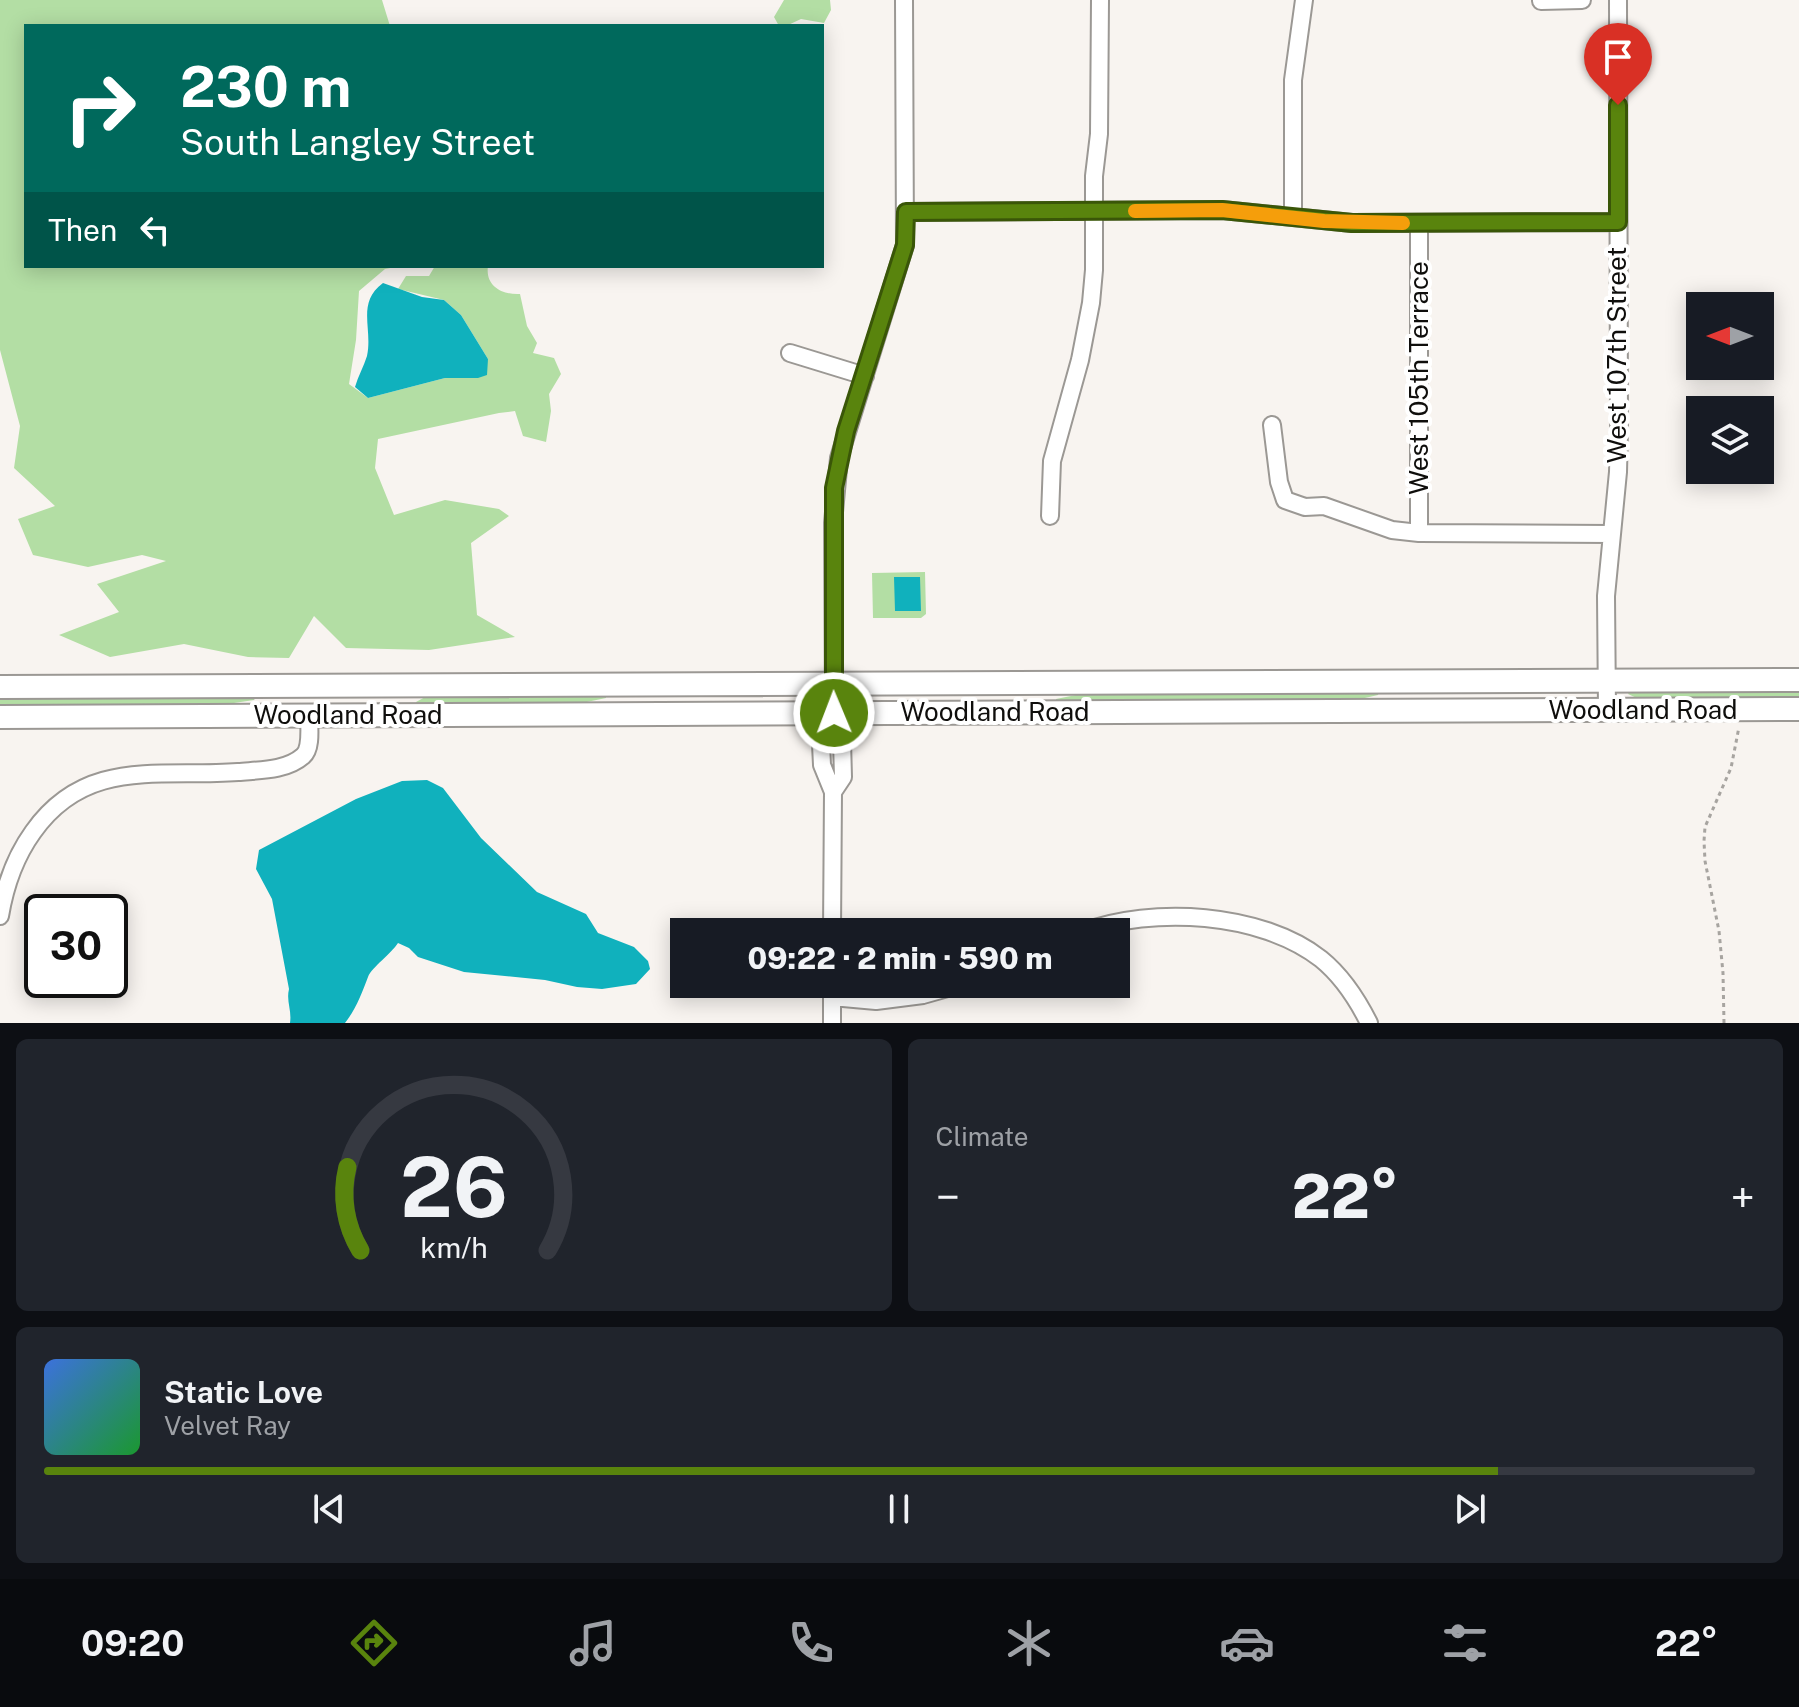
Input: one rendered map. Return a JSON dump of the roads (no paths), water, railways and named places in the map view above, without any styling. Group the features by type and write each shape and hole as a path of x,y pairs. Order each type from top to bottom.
{"main road":[{"name":"Woodland Road","path":"0,687 1799,680"},
{"path":"357,715 399,686"},
{"name":"Woodland Road","path":"0,717 357,715 834,722 1799,709"}],"street":[{"path":"832,918 833,792 822,765 821,744 834,722 834,488 846,431 905,245 904,0"},
{"path":"1050,516 1054,452 1080,360 1091,303 1094,176 1099,134 1100,0"},
{"path":"1293,217 1293,80 1304,0"},
{"path":"1541,1 1582,0"},
{"name":"West 107th Street","path":"1607,710 1606,596 1619,429 1618,0"},
{"path":"906,212 1222,210 1352,223 1618,222"},
{"name":"West 105th Terrace","path":"1419,223 1419,533"},
{"path":"790,353 865,376"},
{"path":"1272,425 1279,482 1285,500 1305,507 1324,506 1392,530 1419,533 1612,534"},
{"path":"0,916 11,873 22,848 59,801 81,787 113,778 240,772 284,766 303,756 307,750 309,715"},
{"path":"1130,920 1206,919 1276,935 1307,949 1334,971 1357,1000 1369,1023"},
{"path":"832,998 832,1023"},
{"path":"863,998 876,1001 900,998"}],"water":[{"path":"383,283 422,297 444,300 461,315 488,359 487,375 445,378 368,398 355,387 367,356 370,299"},
{"path":"894,577 920,577 921,611 895,611"},
{"path":"427,780 443,788 481,838 537,892 586,914 598,933 634,947 648,961 650,969 636,984 602,989 577,987 545,980 464,972 418,957 398,943 370,973 356,1007 345,1023 290,1023 289,989 272,899 256,869 259,850 356,799 402,781"}]}
